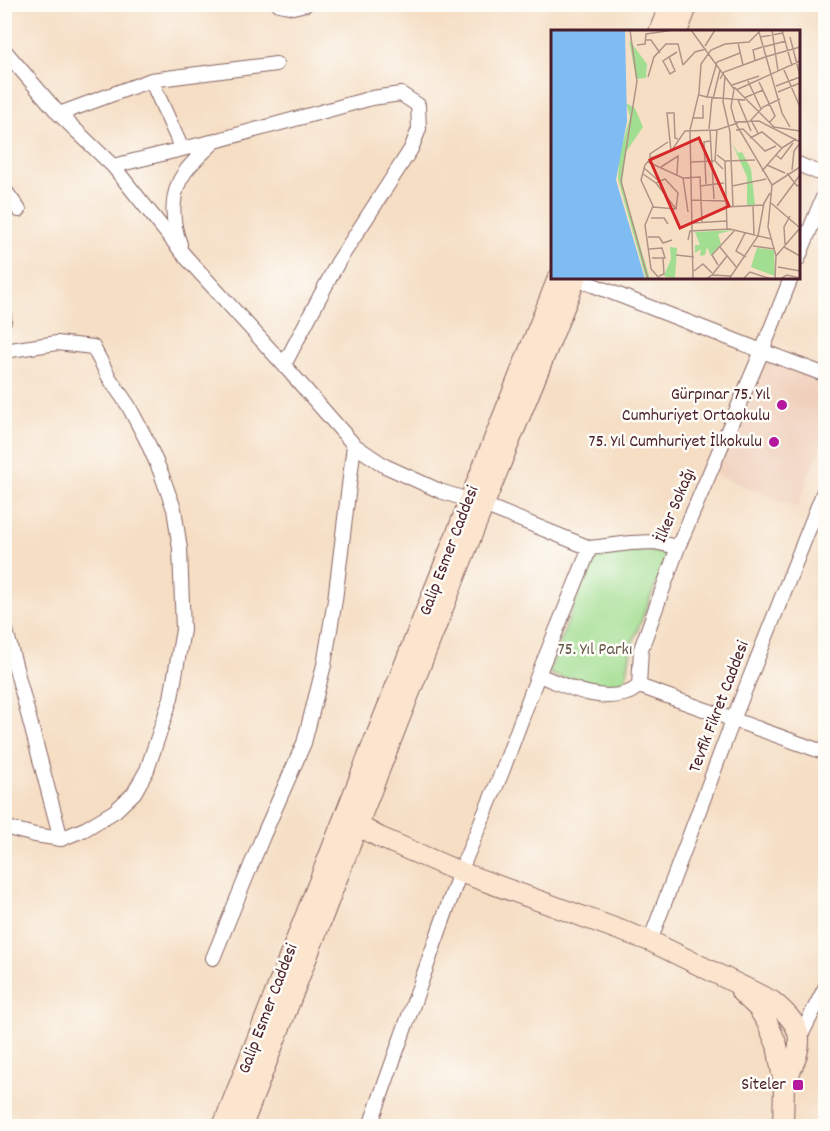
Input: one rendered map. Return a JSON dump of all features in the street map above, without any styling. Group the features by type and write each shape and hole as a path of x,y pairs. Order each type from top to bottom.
{"street":[{"path":"279,4 293,7 306,4"},
{"path":"660,30 670,4"},
{"path":"677,30 688,4"},
{"path":"4,50 59,114 113,166 185,256 284,364 354,445 385,466 440,491 477,503 590,548 654,542 678,547"},
{"path":"59,114 151,80 276,64"},
{"path":"151,80 182,149"},
{"path":"113,166 372,98 401,94 418,105 419,129 411,149 338,262 284,364"},
{"path":"185,256 175,232 174,193 184,172 215,141"},
{"path":"800,165 825,176"},
{"path":"4,189 19,210"},
{"path":"800,254 825,190"},
{"name":"Galip Esmer Caddesi","path":"223,1126 351,823 477,503 558,279"},
{"path":"477,503 576,279"},
{"path":"579,279 825,375"},
{"name":"İlker Sokağı","path":"639,686 641,649 678,547 791,279"},
{"path":"4,316 4,321"},
{"path":"4,351 57,343 93,347 110,379 128,405 161,473 174,508 180,549 183,630 171,698 147,770 134,793 115,811 85,830 61,839 4,827"},
{"path":"213,958 304,743 324,665 335,600 354,445"},
{"name":"Tevfik Fikret Caddesi","path":"651,941 825,486"},
{"path":"370,1126 460,872 590,548"},
{"path":"4,623 61,839"},
{"path":"538,675 589,694 601,696 628,693 639,686 825,753"},
{"path":"243,1126 351,823 460,872 651,941 772,1001 795,1023 800,1037"},
{"path":"718,974 758,1008 777,1045 784,1084 783,1126"},
{"path":"784,1084 794,1064 800,1037 825,986"}],"shaded area":[{"name":"Gürpınar 75. Yıl Cumhuriyet Ortaokulu","path":"762,351 825,375 825,435 797,508 710,472"}],"green space":[{"name":"75. Yıl Parkı","path":"619,551 668,554 632,644 626,678 620,684 612,687 594,690 549,672 593,553"}],"place":[{"name":"Gürpınar 75. Yıl Cumhuriyet Ortaokulu","path":"782,405"},
{"name":"75. Yıl Cumhuriyet İlkokulu","path":"774,442"},
{"name":"Siteler","path":"798,1085"}]}
